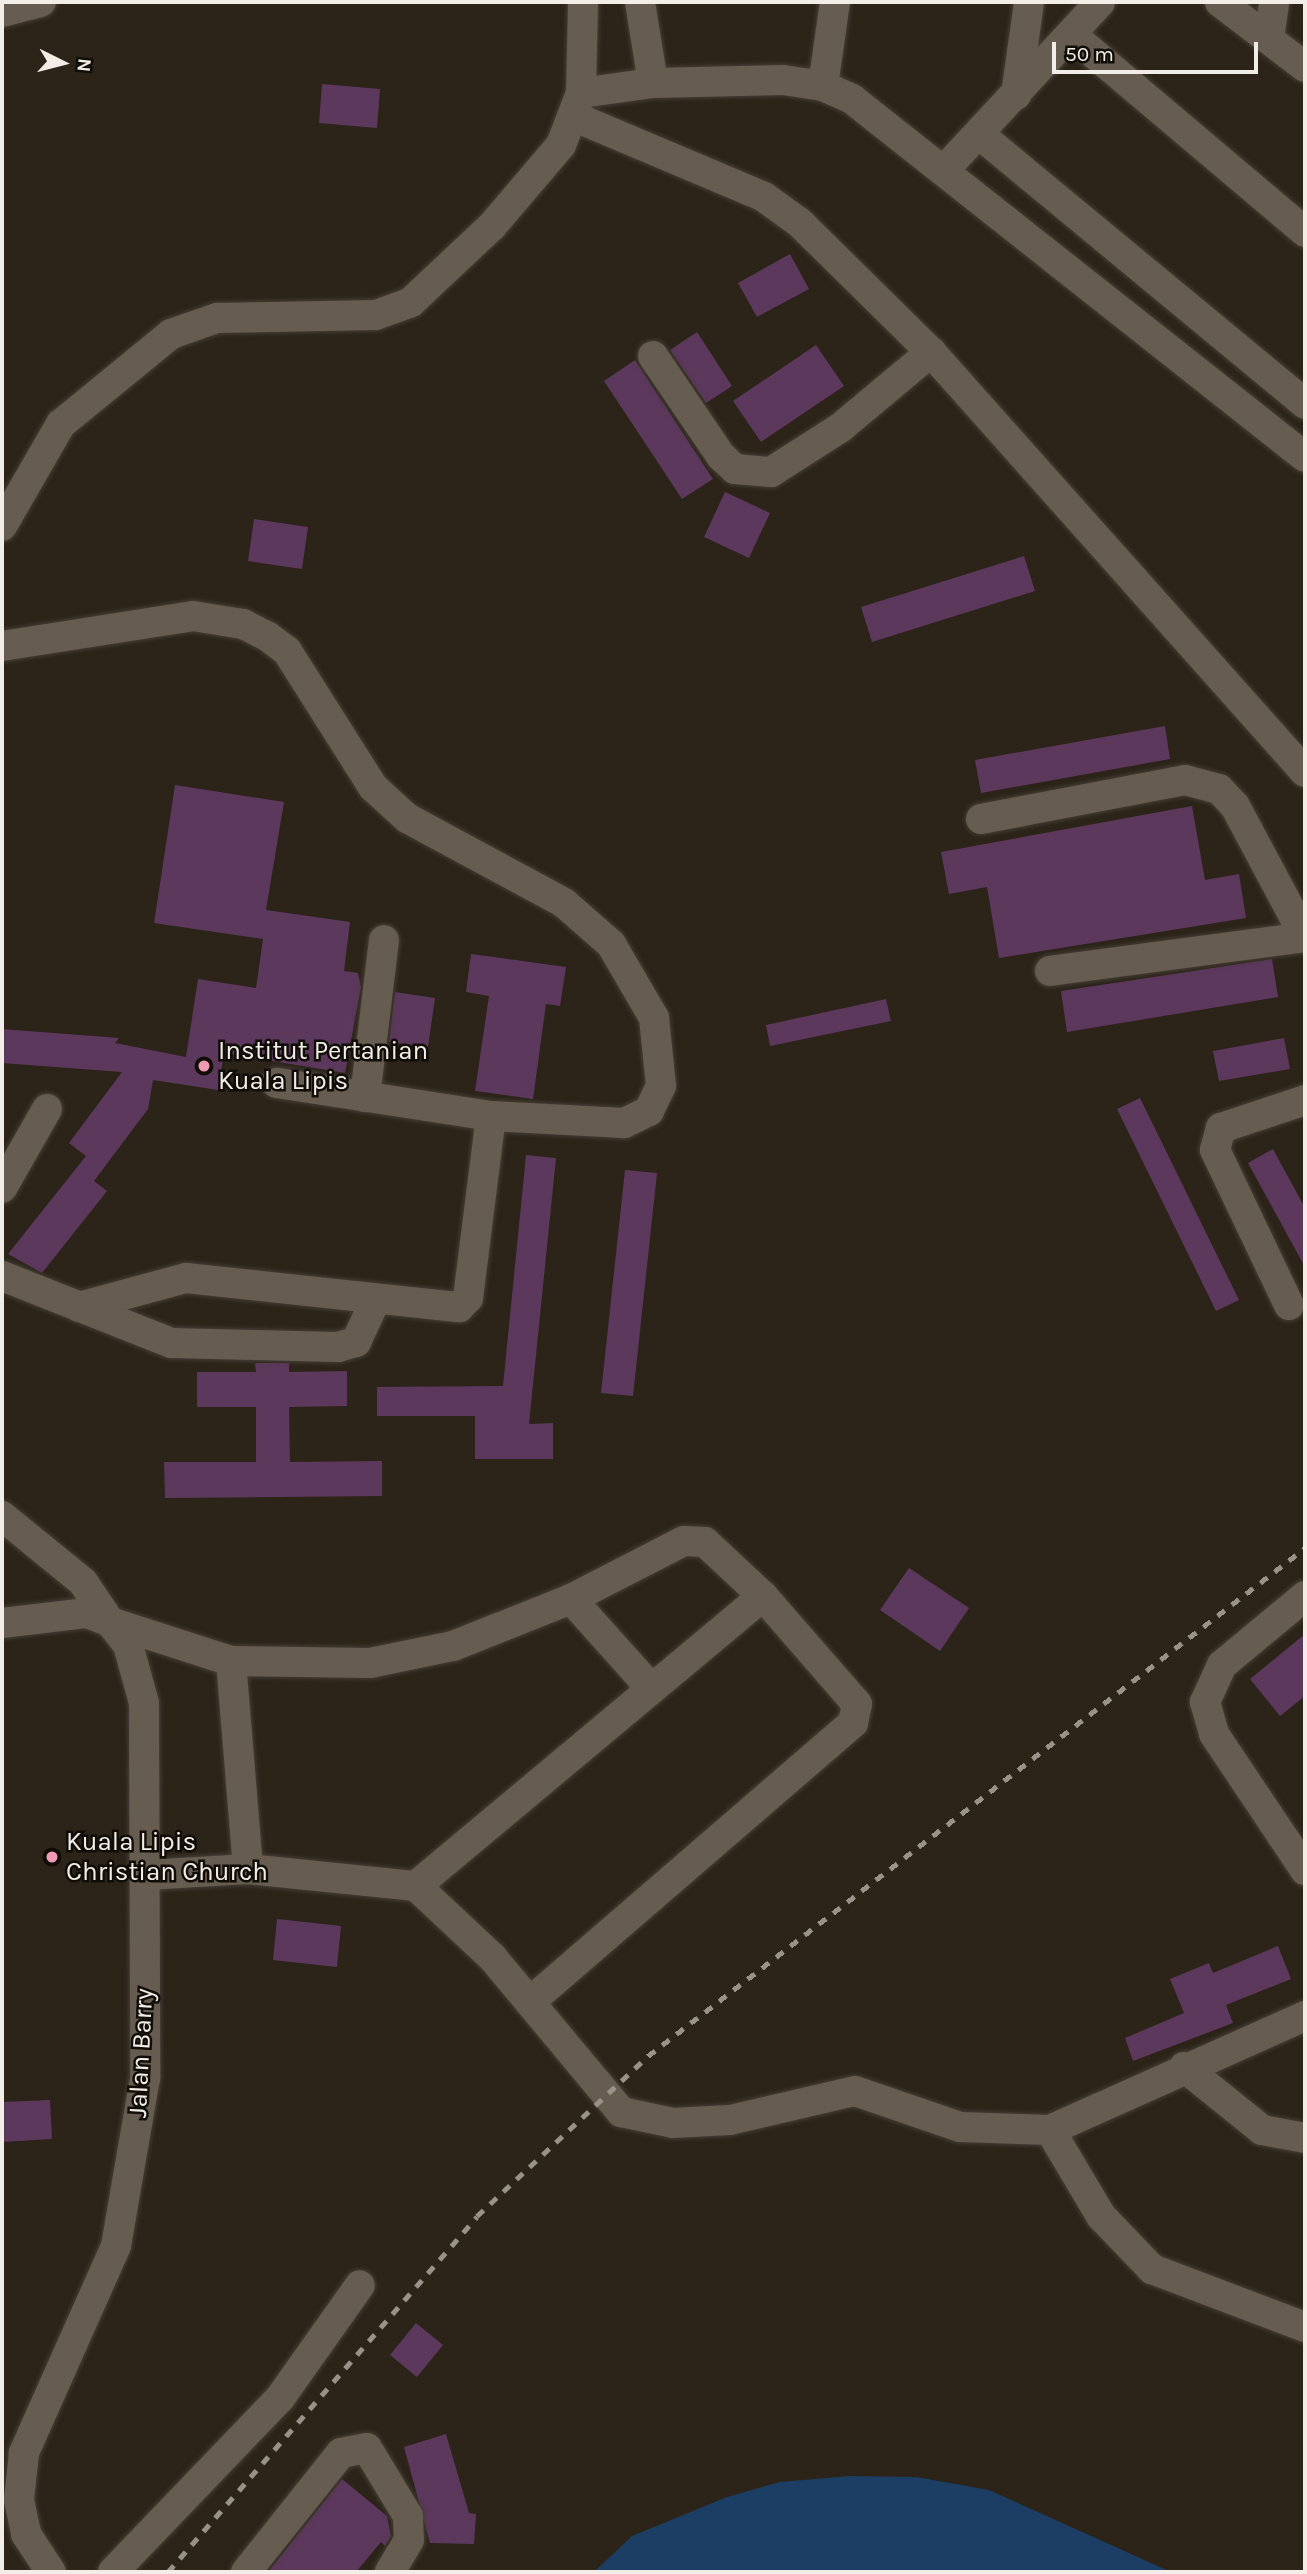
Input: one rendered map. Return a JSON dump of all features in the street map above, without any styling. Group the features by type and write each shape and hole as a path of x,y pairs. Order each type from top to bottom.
{"street":[{"path":"2,12 41,2"},
{"path":"2,526 61,424 140,355 217,318 376,315 411,302 492,226 561,145 578,105 583,2"},
{"path":"640,2 653,83"},
{"path":"823,86 835,2"},
{"path":"1016,95 1029,2"},
{"path":"946,168 1100,2"},
{"path":"1220,2 1305,67"},
{"path":"1269,39 1275,2"},
{"path":"1072,35 1305,232"},
{"path":"578,105 653,83 783,80 823,86 946,168 1305,457"},
{"path":"578,105 764,197 800,223 931,352 1305,772"},
{"path":"979,134 1305,404"},
{"path":"653,356 721,456 735,469 771,472 840,428 931,352"},
{"path":"2,646 193,616 243,624 287,651 373,787 407,818 590,922 650,1008 659,1100 624,1123 491,1116 277,1083"},
{"path":"981,819 1185,780 1219,789 1235,806 1305,937 1050,971"},
{"path":"365,1097 384,940"},
{"path":"1289,1305 1215,1150 1221,1128 1305,1100"},
{"path":"2,1188 47,1109"},
{"path":"79,1307 186,1279 375,1301 459,1307 468,1298 491,1116"},
{"path":"2,1276 171,1343 338,1348 356,1342 375,1301"},
{"name":"Jalan Barry","path":"2,1516 83,1582 128,1645 144,1703 145,2078 125,2212 24,2453 19,2500 26,2534 51,2572"},
{"path":"2,1623 87,1614 231,1661 370,1663 453,1646 571,1598 684,1541 705,1542 763,1596 857,1704 853,1723 530,2002"},
{"path":"416,1886 650,1687 763,1596"},
{"path":"1305,1596 1222,1665 1205,1702 1214,1734 1305,1870"},
{"path":"571,1598 650,1687"},
{"path":"231,1661 248,1869"},
{"path":"146,1875 248,1869 416,1886 530,2002 621,2112 653,2121 730,2120 855,2091 960,2127 1049,2130 1184,2067 1305,2016"},
{"path":"1184,2067 1305,2039"},
{"path":"1184,2067 1262,2130 1305,2138"},
{"path":"1049,2130 1101,2216 1152,2269 1305,2327"},
{"path":"113,2572 280,2398 360,2285"},
{"path":"246,2572 341,2454 367,2448 408,2516 409,2540 390,2572"}],"water":[{"path":"850,2476 916,2477 989,2490 1171,2572 594,2572 632,2536 727,2497 780,2482"}],"building":[{"path":"322,84 380,89 377,128 319,123"},
{"path":"790,254 809,289 757,317 738,283"},
{"path":"697,332 732,386 706,403 670,350"},
{"path":"816,345 844,386 761,442 733,401"},
{"path":"635,360 713,479 682,499 604,381"},
{"path":"725,492 770,513 749,558 704,537"},
{"path":"254,519 308,527 302,569 248,561"},
{"path":"1024,556 1035,591 872,642 861,607"},
{"path":"1165,726 1170,759 981,793 975,760"},
{"path":"175,785 284,802 266,910 350,922 344,971 358,973 361,987 345,1073 224,1053 218,1090 153,1080 148,1109 94,1181 107,1191 42,1273 8,1254 86,1156 69,1143 122,1072 2,1063 2,1029 119,1038 115,1043 186,1057 198,979 256,988 263,939 154,923"},
{"path":"1192,806 1205,880 1239,874 1246,918 999,958 987,887 949,894 941,852"},
{"path":"471,954 566,967 560,1006 546,1004 533,1099 475,1091 489,996 466,992"},
{"path":"1272,959 1278,997 1067,1032 1061,991"},
{"path":"395,992 435,998 428,1047 389,1042"},
{"path":"886,999 891,1021 770,1046 766,1025"},
{"path":"1284,1038 1290,1069 1219,1081 1213,1051"},
{"path":"1140,1098 1239,1300 1216,1311 1117,1109"},
{"path":"1273,1149 1305,1208 1305,1267 1248,1163"},
{"path":"526,1155 556,1158 529,1424 553,1423 553,1459 475,1459 475,1416 377,1416 377,1387 503,1386"},
{"path":"625,1170 657,1173 633,1396 601,1393"},
{"path":"255,1363 289,1363 289,1372 347,1371 347,1406 289,1407 290,1462 382,1461 382,1496 165,1498 164,1462 256,1462 256,1407 197,1407 197,1372 256,1372"},
{"path":"909,1568 969,1608 940,1651 880,1610"},
{"path":"1305,1634 1305,1696 1280,1716 1250,1679"},
{"path":"277,1919 341,1926 337,1967 273,1960"},
{"path":"1278,1946 1291,1979 1226,2005 1233,2023 1133,2061 1125,2038 1184,2013 1170,1979 1209,1963 1213,1973"},
{"path":"50,2100 52,2139 2,2142 2,2102"},
{"path":"416,2323 443,2345 417,2377 390,2355"},
{"path":"446,2434 469,2513 476,2514 474,2544 430,2543 404,2447"},
{"path":"342,2479 387,2516 391,2536 385,2546 381,2542 356,2572 268,2572"}],"railway":[{"path":"168,2572 477,2216 648,2056 1305,1548"}],"place":[{"name":"Institut Pertanian Kuala Lipis","path":"204,1066"},
{"name":"Kuala Lipis Christian Church","path":"52,1857"}]}
